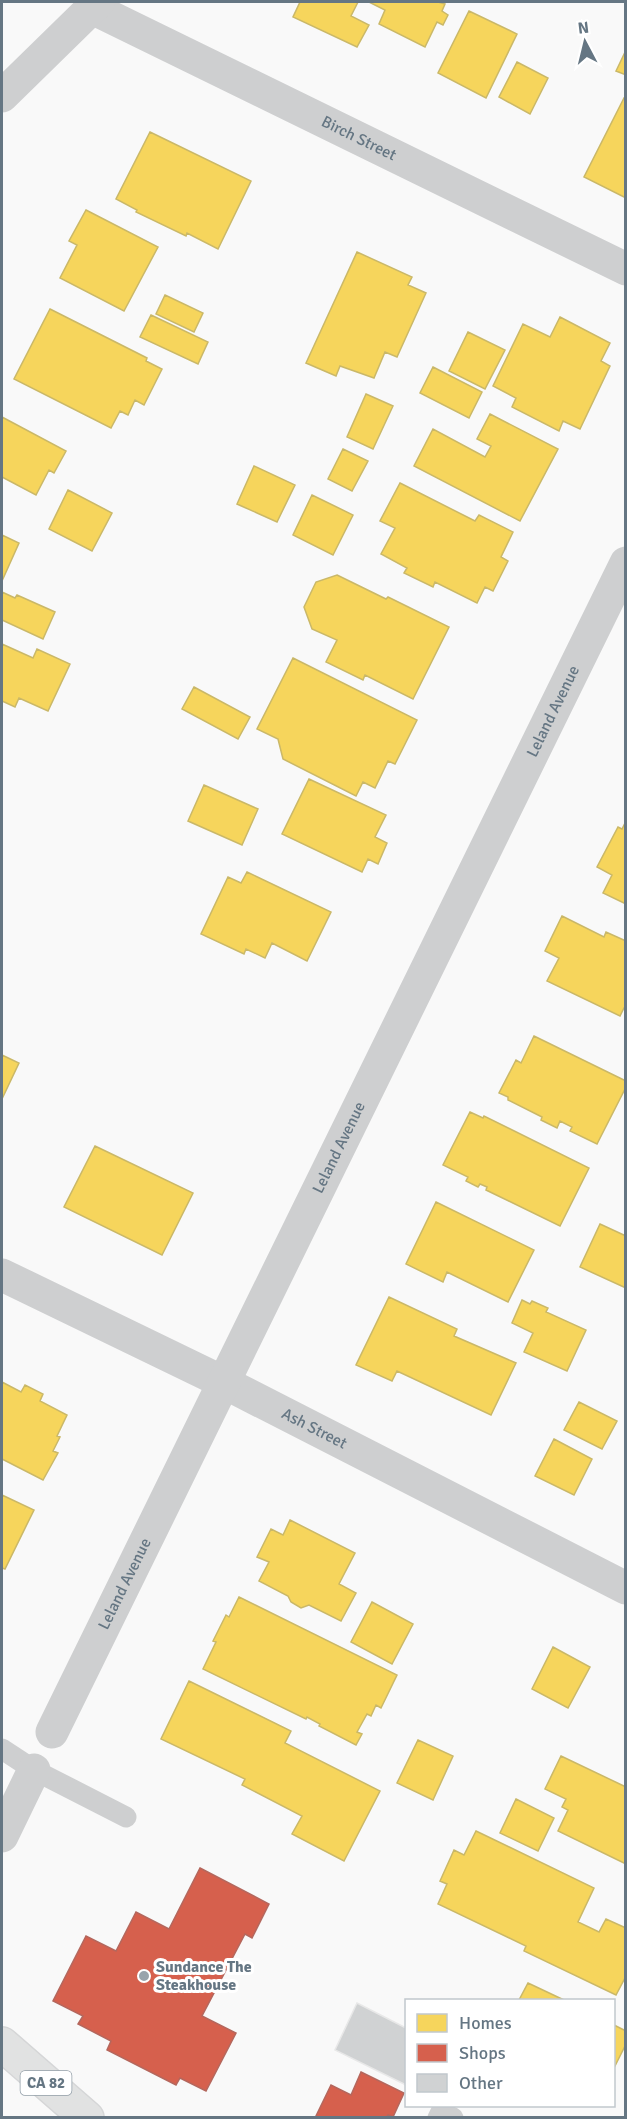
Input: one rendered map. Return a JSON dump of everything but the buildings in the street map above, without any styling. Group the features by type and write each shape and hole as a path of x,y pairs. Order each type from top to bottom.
{"main road":[{"name":"CA 82","path":"2,2044 87,2118"}],"street":[{"path":"2,96 95,5"},
{"name":"Birch Street","path":"95,5 626,269"},
{"name":"Leland Avenue","path":"52,1732 626,563"},
{"name":"Ash Street","path":"2,1275 223,1382 626,1588"},
{"path":"2,1836 34,1770"}],"lane":[{"path":"2,1749 34,1770 126,1817"},
{"path":"438,2118 441,2112 453,2118"}],"place":[{"name":"Sundance The Steakhouse","path":"144,1976"}]}
